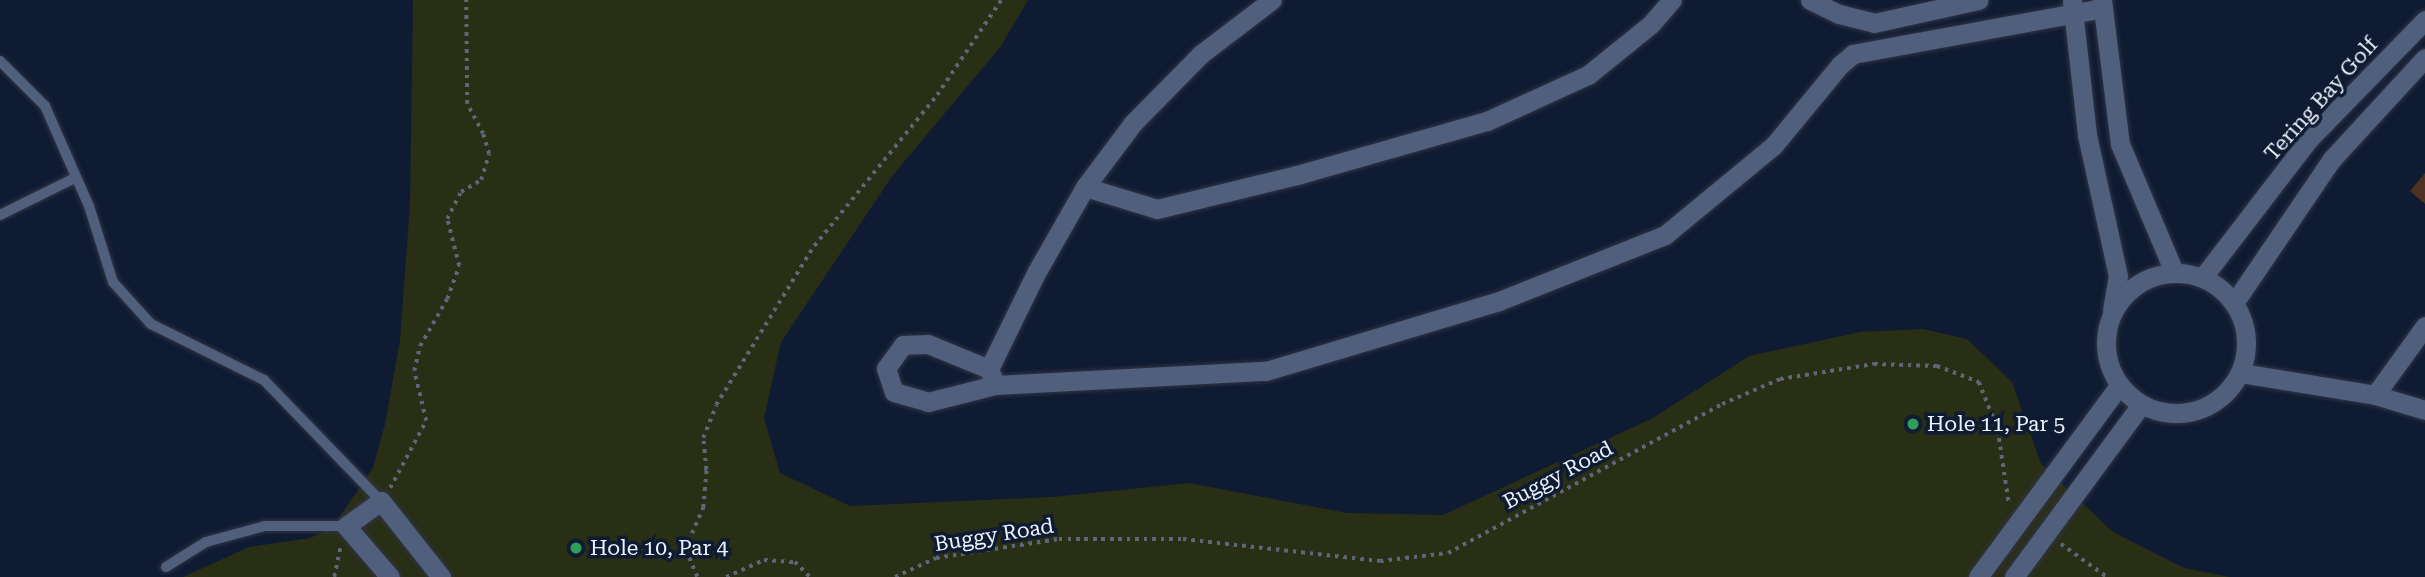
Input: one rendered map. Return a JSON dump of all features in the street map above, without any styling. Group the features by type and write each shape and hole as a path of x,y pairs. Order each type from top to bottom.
{"street":[{"path":"992,377 1036,273 1085,187 1133,122 1201,54 1272,0"},
{"path":"1085,187 1157,209 1297,175 1487,121 1588,75 1651,24 1672,0"},
{"path":"1810,0 1848,18 1874,23 1979,0"},
{"path":"992,377 928,344 903,345 886,368 894,392 928,401 992,377 1266,371 1499,301 1665,235 1774,145 1840,65 1853,54 2072,6 2103,4 2120,144 2174,272"},
{"path":"2072,6 2087,135 2118,276 2105,349 2119,386 2141,405 2178,414 2215,402 2241,373 2247,337 2234,303 2203,277 2174,272 2138,282 2112,310"},
{"name":"Tering Bay Golf","path":"2203,277 2308,140 2425,20"},
{"path":"2234,303 2332,159 2425,58"},
{"path":"2375,395 2425,326"},
{"path":"2241,373 2375,395 2425,410"},
{"path":"1978,577 2119,386"},
{"path":"2014,577 2048,535 2141,405"},
{"path":"390,577 346,526 381,501 441,577"}],"lane":[{"path":"0,61 45,106 89,206 113,282 151,324 264,380 381,501"},
{"path":"0,215 75,178"},
{"path":"166,567 206,542 265,526 346,526"}],"path":[{"path":"381,501 401,471 426,421 414,371 420,346 447,299 459,266 447,219 461,192 481,180 489,154 483,134 467,104 466,0"},
{"path":"697,577 685,549 703,508 706,470 703,438 716,405 814,246 937,95 1001,0"},
{"name":"Buggy Road","path":"895,577 936,558 1059,539 1183,539 1380,561 1448,553 1722,404 1780,379 1874,364 1937,366 1979,382 1998,430 2010,510 2022,518"},
{"path":"334,577 346,526"},
{"path":"2048,535 2107,577"},
{"path":"726,577 764,559 795,562 810,577"}],"green space":[{"path":"413,0 1028,0 1001,46 893,175 781,342 764,418 780,473 850,506 1053,497 1189,483 1347,513 1443,515 1653,418 1749,356 1860,332 1923,329 1967,339 2012,382 2041,464 2113,532 2184,568 2230,577 183,577 249,547 310,538 332,528 373,468 385,424 400,340 410,204"}],"building":[{"path":"2425,173 2425,204 2410,191"}],"place":[{"name":"Hole 11, Par 5","path":"1913,424"},
{"name":"Hole 10, Par 4","path":"576,548"}]}
